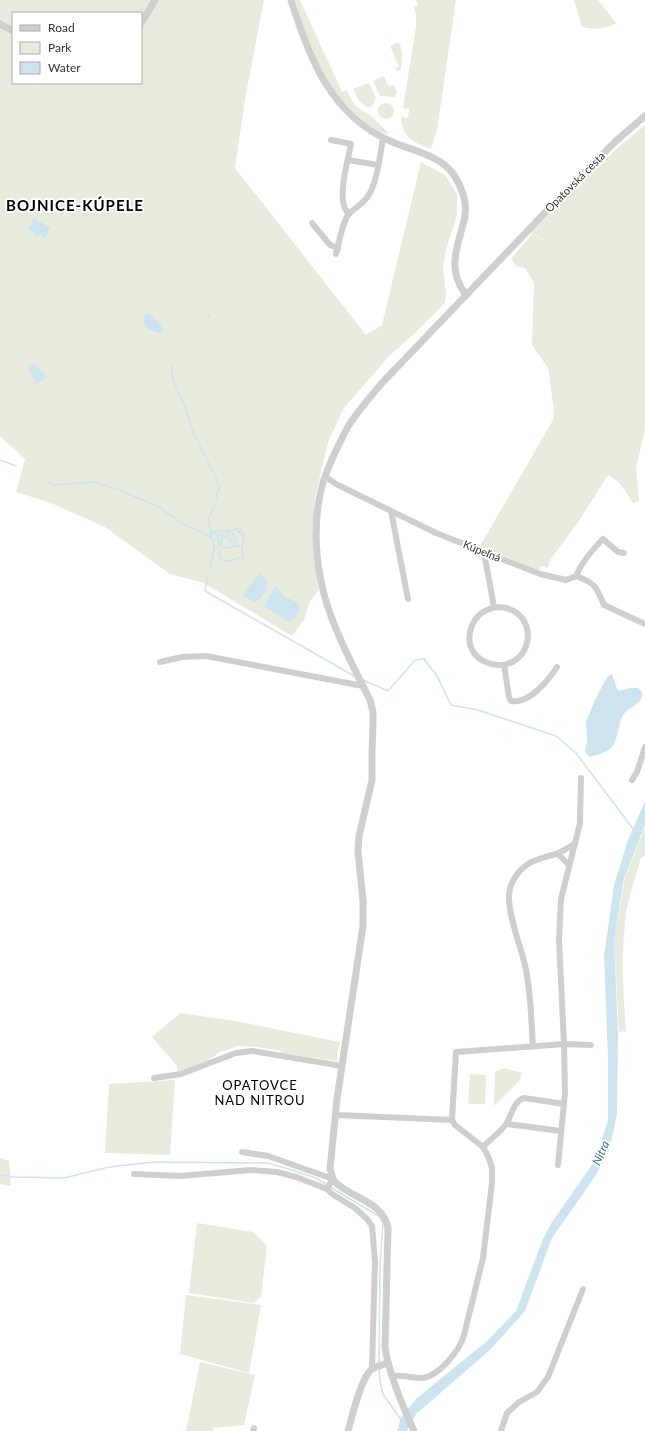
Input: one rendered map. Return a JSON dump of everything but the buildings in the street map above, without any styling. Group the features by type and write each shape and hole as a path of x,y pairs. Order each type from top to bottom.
{"street":[{"path":"142,22 152,8 155,0"},
{"path":"291,0 301,32 313,62 330,92 352,116 383,138 431,156 453,173 464,199 465,216 455,252 454,270 459,286 466,295"},
{"path":"0,24 12,30"},
{"name":"Opatovská cesta","path":"363,686 336,627 324,595 319,571 316,532 322,485 348,426 381,384 466,295 617,140 645,116"},
{"path":"312,223 330,245 337,251 349,214 360,206 369,194 374,183 383,138"},
{"path":"331,140 351,144 342,199 346,211 349,214"},
{"path":"348,160 378,165"},
{"name":"Kúpeľná","path":"325,476 336,484 436,533 540,574 566,580 576,576"},
{"path":"391,511 408,599"},
{"path":"624,553 618,552 604,539 580,566 576,576 591,581 598,590 604,604 645,624"},
{"path":"484,552 494,607"},
{"path":"494,607 505,608 516,612 524,620 528,631 528,642 523,653 515,661 504,665 493,665 482,661 474,652 470,642 470,630 475,619 483,611 494,607"},
{"path":"160,662 182,657 206,656 363,686 370,700 373,712 372,780 359,836 358,851 363,901 363,926 342,1066 330,1169 332,1194 355,1208 372,1226 375,1261 374,1368 364,1383 348,1431"},
{"path":"504,665 509,697 511,701 516,702 541,687 557,668"},
{"path":"632,780 637,772 645,747"},
{"path":"558,1165 566,1094 559,940 561,899 580,823 581,778"},
{"path":"533,1046 529,994 525,967 510,912 509,896 512,882 519,871 533,860 558,854 575,844"},
{"path":"558,854 569,865"},
{"path":"392,1376 401,1375 422,1378 430,1376 454,1356 462,1344 483,1258 492,1183 492,1168 483,1147 455,1125 452,1120 456,1052 564,1044 591,1045"},
{"path":"154,1078 181,1074 236,1053 252,1051 342,1066"},
{"path":"483,1147 507,1124 518,1101 521,1099 524,1098 564,1104"},
{"path":"336,1114 452,1120"},
{"path":"507,1124 561,1131"},
{"path":"242,1152 268,1156 330,1184"},
{"path":"134,1174 180,1176 251,1170 277,1172 340,1186 383,1214 388,1228 384,1329 386,1364 413,1430"},
{"path":"501,1431 507,1413 518,1402 537,1392 548,1377 583,1289"},
{"path":"374,1368 386,1364"}],"green space":[{"path":"0,0 264,0 245,99 235,168 366,335 382,325 421,162 445,175 457,194 457,215 446,249 443,268 446,294 445,303 414,334 390,355 344,408 329,439 315,497 313,552 319,590 310,601 304,620 292,636 204,583 170,574 105,527 51,503 16,492 25,459 0,436"},
{"path":"295,0 300,0 342,92 347,90 355,105 376,120 388,132 387,135 371,127 353,112 334,92 318,63 304,29"},
{"path":"416,0 456,0 437,130 431,149 414,142 406,134 401,117 408,118 409,109 403,108 416,27 416,14 414,7 418,5"},
{"path":"574,0 598,0 616,23 604,28 582,27"},
{"path":"399,42 402,52 402,63 401,70 397,71 394,69 399,66 390,46"},
{"path":"384,76 389,87 394,84 397,93 395,97 380,96 373,81"},
{"path":"369,83 376,98 372,106 368,108 359,101 353,89"},
{"path":"383,103 389,103 394,108 392,117 389,119 383,119 378,114 378,108"},
{"path":"645,125 645,429 636,467 639,501 633,503 620,484 608,475 579,521 550,560 548,568 541,566 539,571 480,546 553,420 554,411 548,368 532,345 534,283 525,268 517,267 511,259 532,234 563,250 531,233 597,165 599,167 614,151"},
{"path":"645,827 645,856 641,858 626,914 623,943 623,973 626,1031 619,1032 614,941 625,878"},
{"path":"180,1013 236,1021 340,1042 337,1053 337,1061 282,1053 280,1051 258,1047 238,1046 220,1052 207,1061 177,1073 177,1066 152,1037"},
{"path":"504,1068 522,1073 520,1080 494,1106 495,1072"},
{"path":"470,1074 486,1075 485,1104 468,1104"},
{"path":"175,1080 170,1155 105,1153 109,1084"},
{"path":"0,1158 9,1161 11,1186 0,1184"},
{"path":"197,1223 253,1232 267,1246 261,1297 254,1303 189,1293"},
{"path":"186,1295 261,1305 249,1373 180,1354"},
{"path":"200,1362 255,1375 244,1425 214,1428 213,1431 186,1431"}],"water":[{"path":"34,218 50,228 45,239 37,234 36,236 34,235 35,233 27,229"},
{"path":"149,314 161,326 163,331 161,333 153,332 145,325 145,315"},
{"path":"34,363 47,377 37,384 31,375 33,373 29,372 28,367"},
{"path":"259,574 266,578 266,588 259,600 254,602 243,595"},
{"path":"275,586 284,596 298,603 300,608 294,619 287,621 264,606"},
{"path":"612,674 619,691 630,688 638,688 642,692 642,696 639,702 624,714 612,747 605,752 590,757 586,754 585,750 587,742 586,722 607,677"},
{"name":"Nitra","path":"645,801 645,825 624,879 614,941 618,1032 617,1114 609,1151 594,1178 552,1238 525,1311 490,1350 416,1414 407,1431 397,1431 401,1417 416,1399 487,1341 516,1311 543,1239 552,1222 596,1159 608,1120 608,1057 604,957 614,885 628,840"}],"waterway":[{"path":"172,366 174,382 185,406 193,432 219,486 216,499"},
{"path":"0,460 16,466"},
{"path":"47,482 53,485 94,482 117,489 157,506 183,524 205,534 213,541"},
{"path":"210,568 214,549 208,521 214,505"},
{"path":"236,529 240,528 241,535"},
{"path":"211,531 214,532 220,530 223,532 236,529 244,536 242,549 243,559"},
{"path":"226,530 233,534 237,545"},
{"path":"226,531 230,539 235,542"},
{"path":"239,531 243,532 244,535"},
{"path":"223,532 223,535 234,546 242,546"},
{"path":"208,536 214,533 219,537 218,541 222,547"},
{"path":"218,541 215,539 219,534 222,536 222,545"},
{"path":"214,545 220,549 220,558 225,561 243,557"},
{"path":"223,547 229,548 234,546"},
{"path":"208,574 205,591 356,677"},
{"path":"363,680 388,691 415,660 424,659 437,676 451,705 478,710 556,736 576,753 634,830"},
{"path":"0,1175 14,1177 64,1178 109,1167 154,1162 268,1163 316,1178 327,1185"},
{"path":"330,1187 380,1217 383,1224 380,1264 379,1363"},
{"path":"379,1369 383,1394 401,1420"}],"district":[{"name":"BOJNICE-KÚPELE","path":"75,206"},
{"name":"OPATOVCE NAD NITROU","path":"260,1092"}]}
